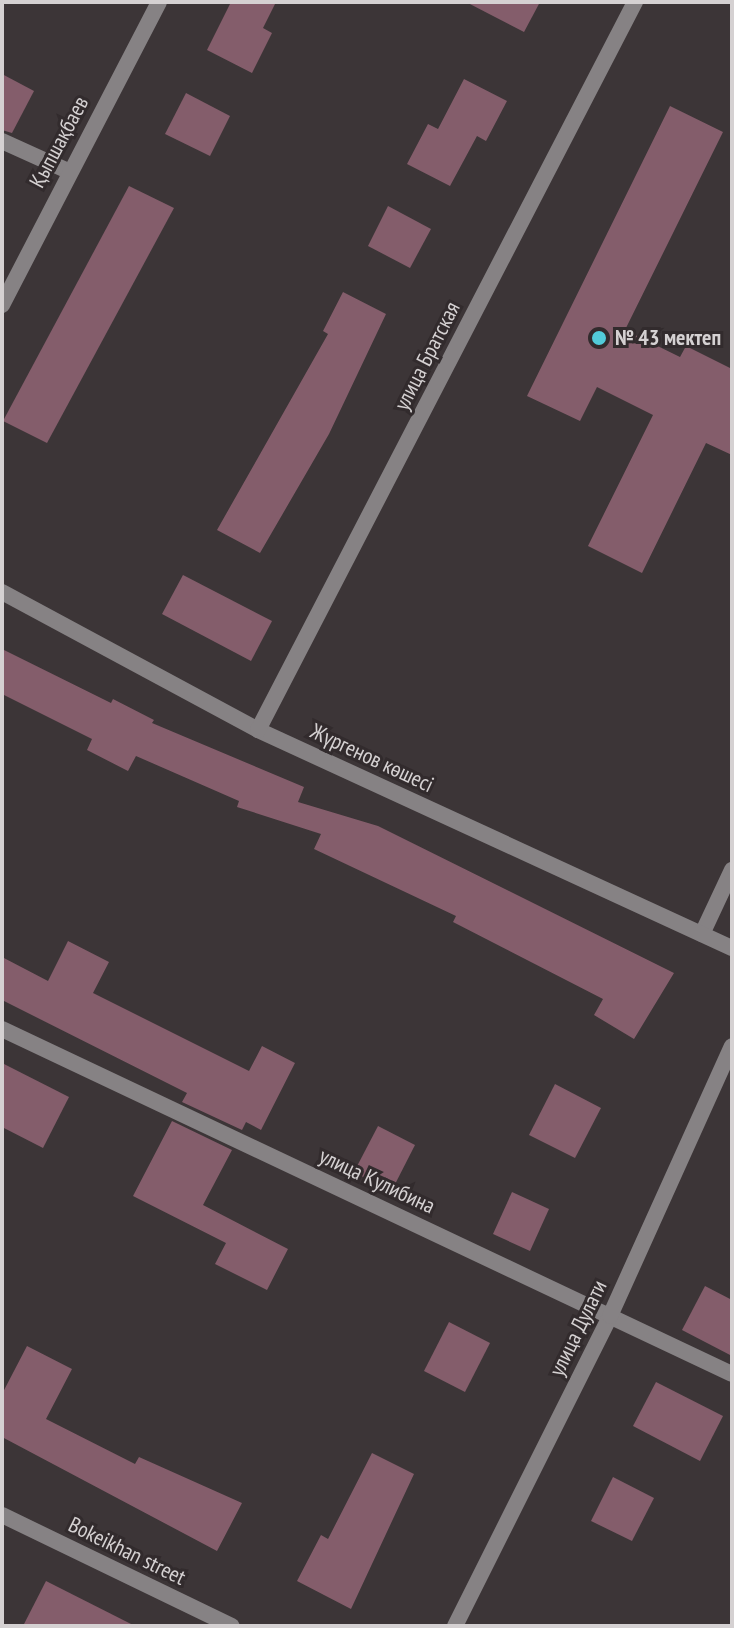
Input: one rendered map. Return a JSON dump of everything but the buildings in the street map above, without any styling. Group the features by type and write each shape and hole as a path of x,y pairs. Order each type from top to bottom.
{"street":[{"name":"Қыпшақбаев","path":"2,305 68,171 159,2"},
{"name":"улица Братская","path":"258,730 635,2"},
{"path":"2,141 68,171"},
{"name":"Жүргенов көшесі","path":"2,592 258,730 732,948"},
{"path":"702,934 732,870"},
{"name":"улица Кулибина","path":"2,1029 732,1374"},
{"name":"улица Дулати","path":"455,1626 610,1316 732,1046"},
{"name":"Bokeikhan street","path":"2,1515 232,1626"}],"place":[{"name":"№ 43 мектеп","path":"599,338"}]}
